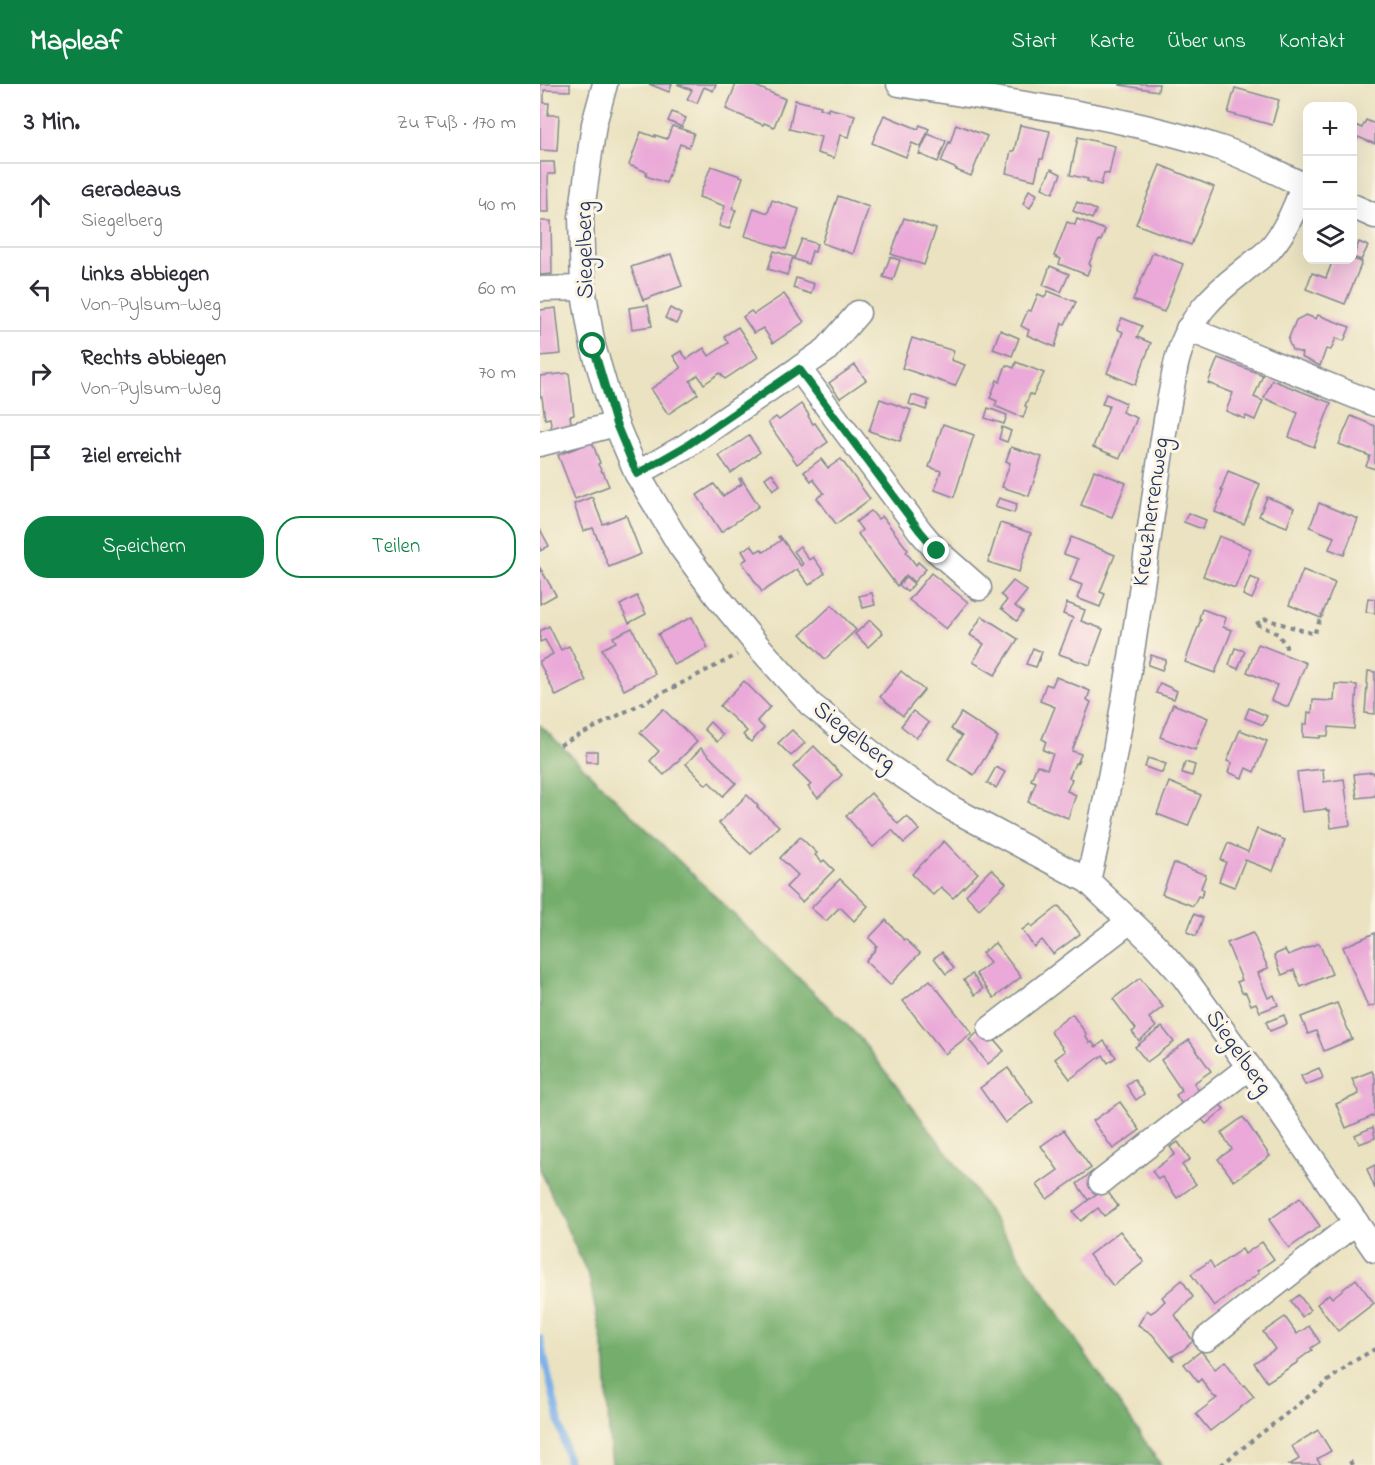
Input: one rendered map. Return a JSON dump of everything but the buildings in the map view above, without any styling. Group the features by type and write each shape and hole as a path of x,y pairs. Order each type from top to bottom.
{"street":[{"name":"Siegelberg","path":"604,84 594,124 581,217 583,288 593,346 616,424 637,474 681,547 757,645 810,705 888,766 953,809 1088,881 1155,945 1184,977 1249,1067 1375,1250"},
{"path":"899,84 1034,105 1142,127 1221,148 1257,162 1303,185"},
{"name":"Kreuzherrenweg","path":"1088,881 1115,756 1164,431 1178,356 1188,329 1204,305 1270,248 1285,228 1303,190"},
{"path":"1357,208 1375,216"},
{"path":"540,289 583,288"},
{"path":"637,474 686,446 826,350 858,313"},
{"path":"1188,329 1375,404"},
{"path":"799,369 925,537 937,551 980,588"},
{"path":"540,444 616,424"},
{"path":"990,1029 1130,921"},
{"path":"1101,1182 1249,1067"},
{"path":"1206,1339 1356,1222"}],"path":[{"path":"1286,651 1286,646 1278,634 1256,624 1266,619 1314,634 1322,615"},
{"path":"560,745 757,645"},
{"path":"1221,1465 1351,1363 1375,1349"}],"green space":[{"path":"540,725 860,1038 961,1171 1161,1465 612,1465 606,1362 589,1277 540,1169"}],"waterway":[{"path":"540,1338 569,1465"}],"route":[{"path":"593,346 616,424 637,474 686,446 799,369 937,551"}]}
